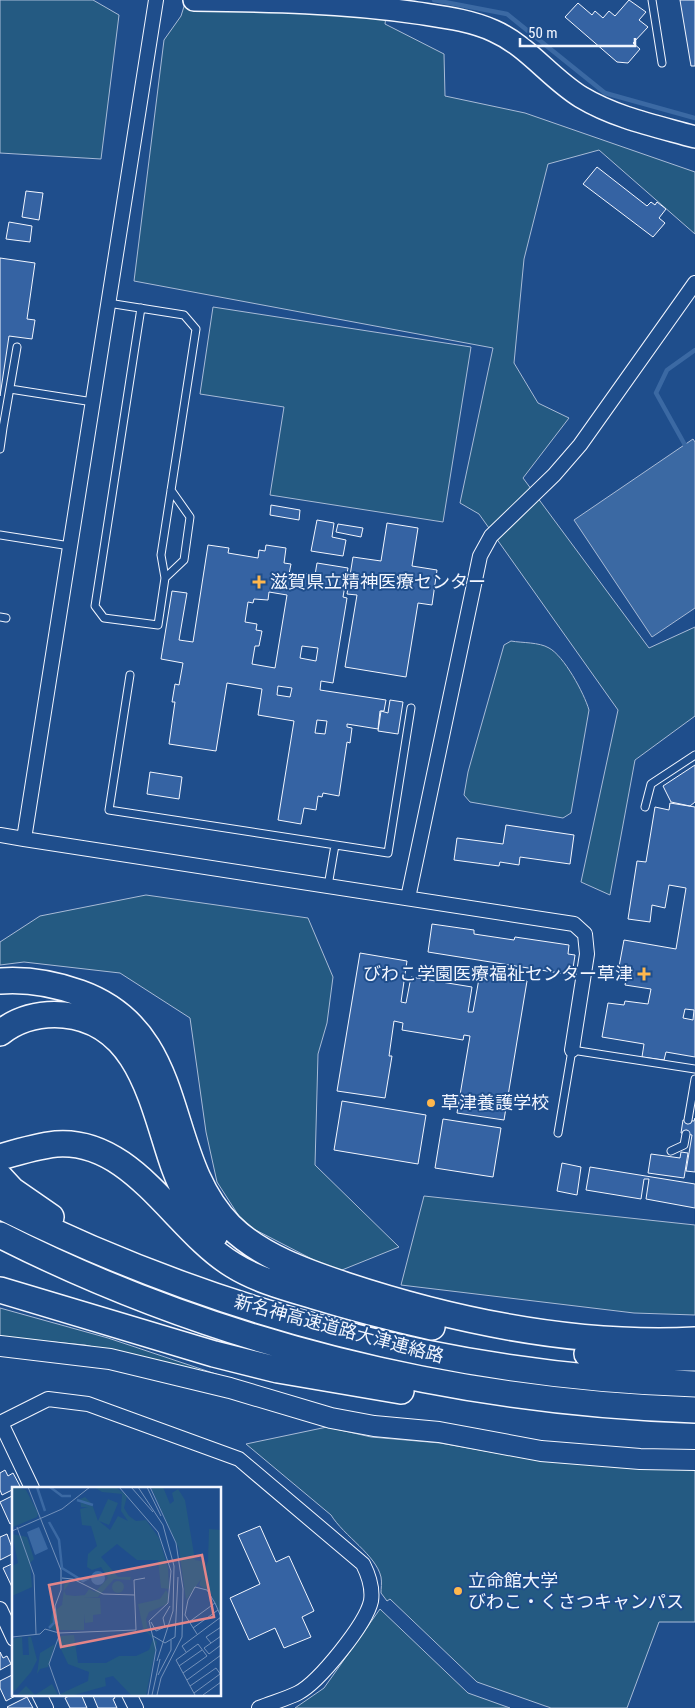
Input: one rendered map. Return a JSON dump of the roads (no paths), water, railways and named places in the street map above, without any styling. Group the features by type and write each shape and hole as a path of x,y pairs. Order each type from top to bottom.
{"highway":[{"path":"1,981 36,982 65,987 96,998 121,1014 140,1034 155,1058 168,1089 186,1146 214,1205 231,1227 281,1260 317,1276 418,1307 524,1330 592,1339 665,1342 695,1340"},
{"path":"0,1033 10,1025 29,1017 53,1014 74,1016 95,1023 114,1036 131,1056 145,1078 175,1169 193,1207 206,1226 241,1260 297,1291"},
{"path":"152,1273 56,1221 12,1190 2,1167 33,1148 58,1144 80,1146 99,1152 118,1162 136,1175 214,1252 234,1266 297,1291 380,1315 490,1340 564,1352 613,1357 695,1358"},
{"name":"新名神高速道路大津連絡路","path":"0,1206 52,1231 152,1273 330,1330 443,1358 545,1372 695,1384"},
{"name":"新名神高速道路大津連絡路","path":"0,1235 57,1264 132,1296 220,1328 290,1349 376,1370 460,1385 596,1404 695,1410"},
{"path":"0,1290 214,1354 336,1381 468,1400 596,1404"}],"main road":[{"path":"194,0 297,1 355,5 461,20 494,30 514,42 580,96 616,114 695,137"}],"street":[{"path":"24,839 156,0"},
{"path":"408,898 480,556 491,536 554,475 580,445 695,283"},
{"path":"0,835 574,924 585,934 587,954 572,1050"},
{"path":"0,1346 110,1359 230,1388 331,1418 374,1426 439,1432 541,1451 640,1459 695,1460"},
{"path":"32,1487 0,1423 48,1399 88,1404 239,1459 363,1564 371,1586 370,1601 365,1615 345,1644 310,1684 298,1693 259,1708"},
{"path":"0,1610 12,1635"},
{"path":"40,1696 46,1708"},
{"path":"130,1696 136,1708"}],"lane":[{"path":"652,0 662,63"},
{"path":"108,303 141,308 184,315 196,329 161,555 165,578 158,625 104,618 95,606 141,308"},
{"path":"0,449 17,347"},
{"path":"10,389 93,402"},
{"path":"165,578 184,560 190,517 172,490"},
{"path":"0,535 70,546"},
{"path":"130,675 109,810 388,853 410,708"},
{"path":"645,807 651,784 695,755"},
{"path":"328,886 335,845"},
{"path":"558,1133 572,1050 695,1069"},
{"path":"688,1120 695,1079"},
{"path":"671,1151 684,1144 686,1134"}],"waterway":[{"path":"434,0 507,14 605,93 695,118"},
{"path":"685,445 656,393 667,370 695,350"}],"place":[{"name":"滋賀県立精神医療センター","path":"259,582"},
{"name":"びわこ学園医療福祉センター草津","path":"644,974"},
{"name":"草津養護学校","path":"431,1103"},
{"name":"立命館大学 びわこ・くさつキャンパス","path":"458,1591"}]}
